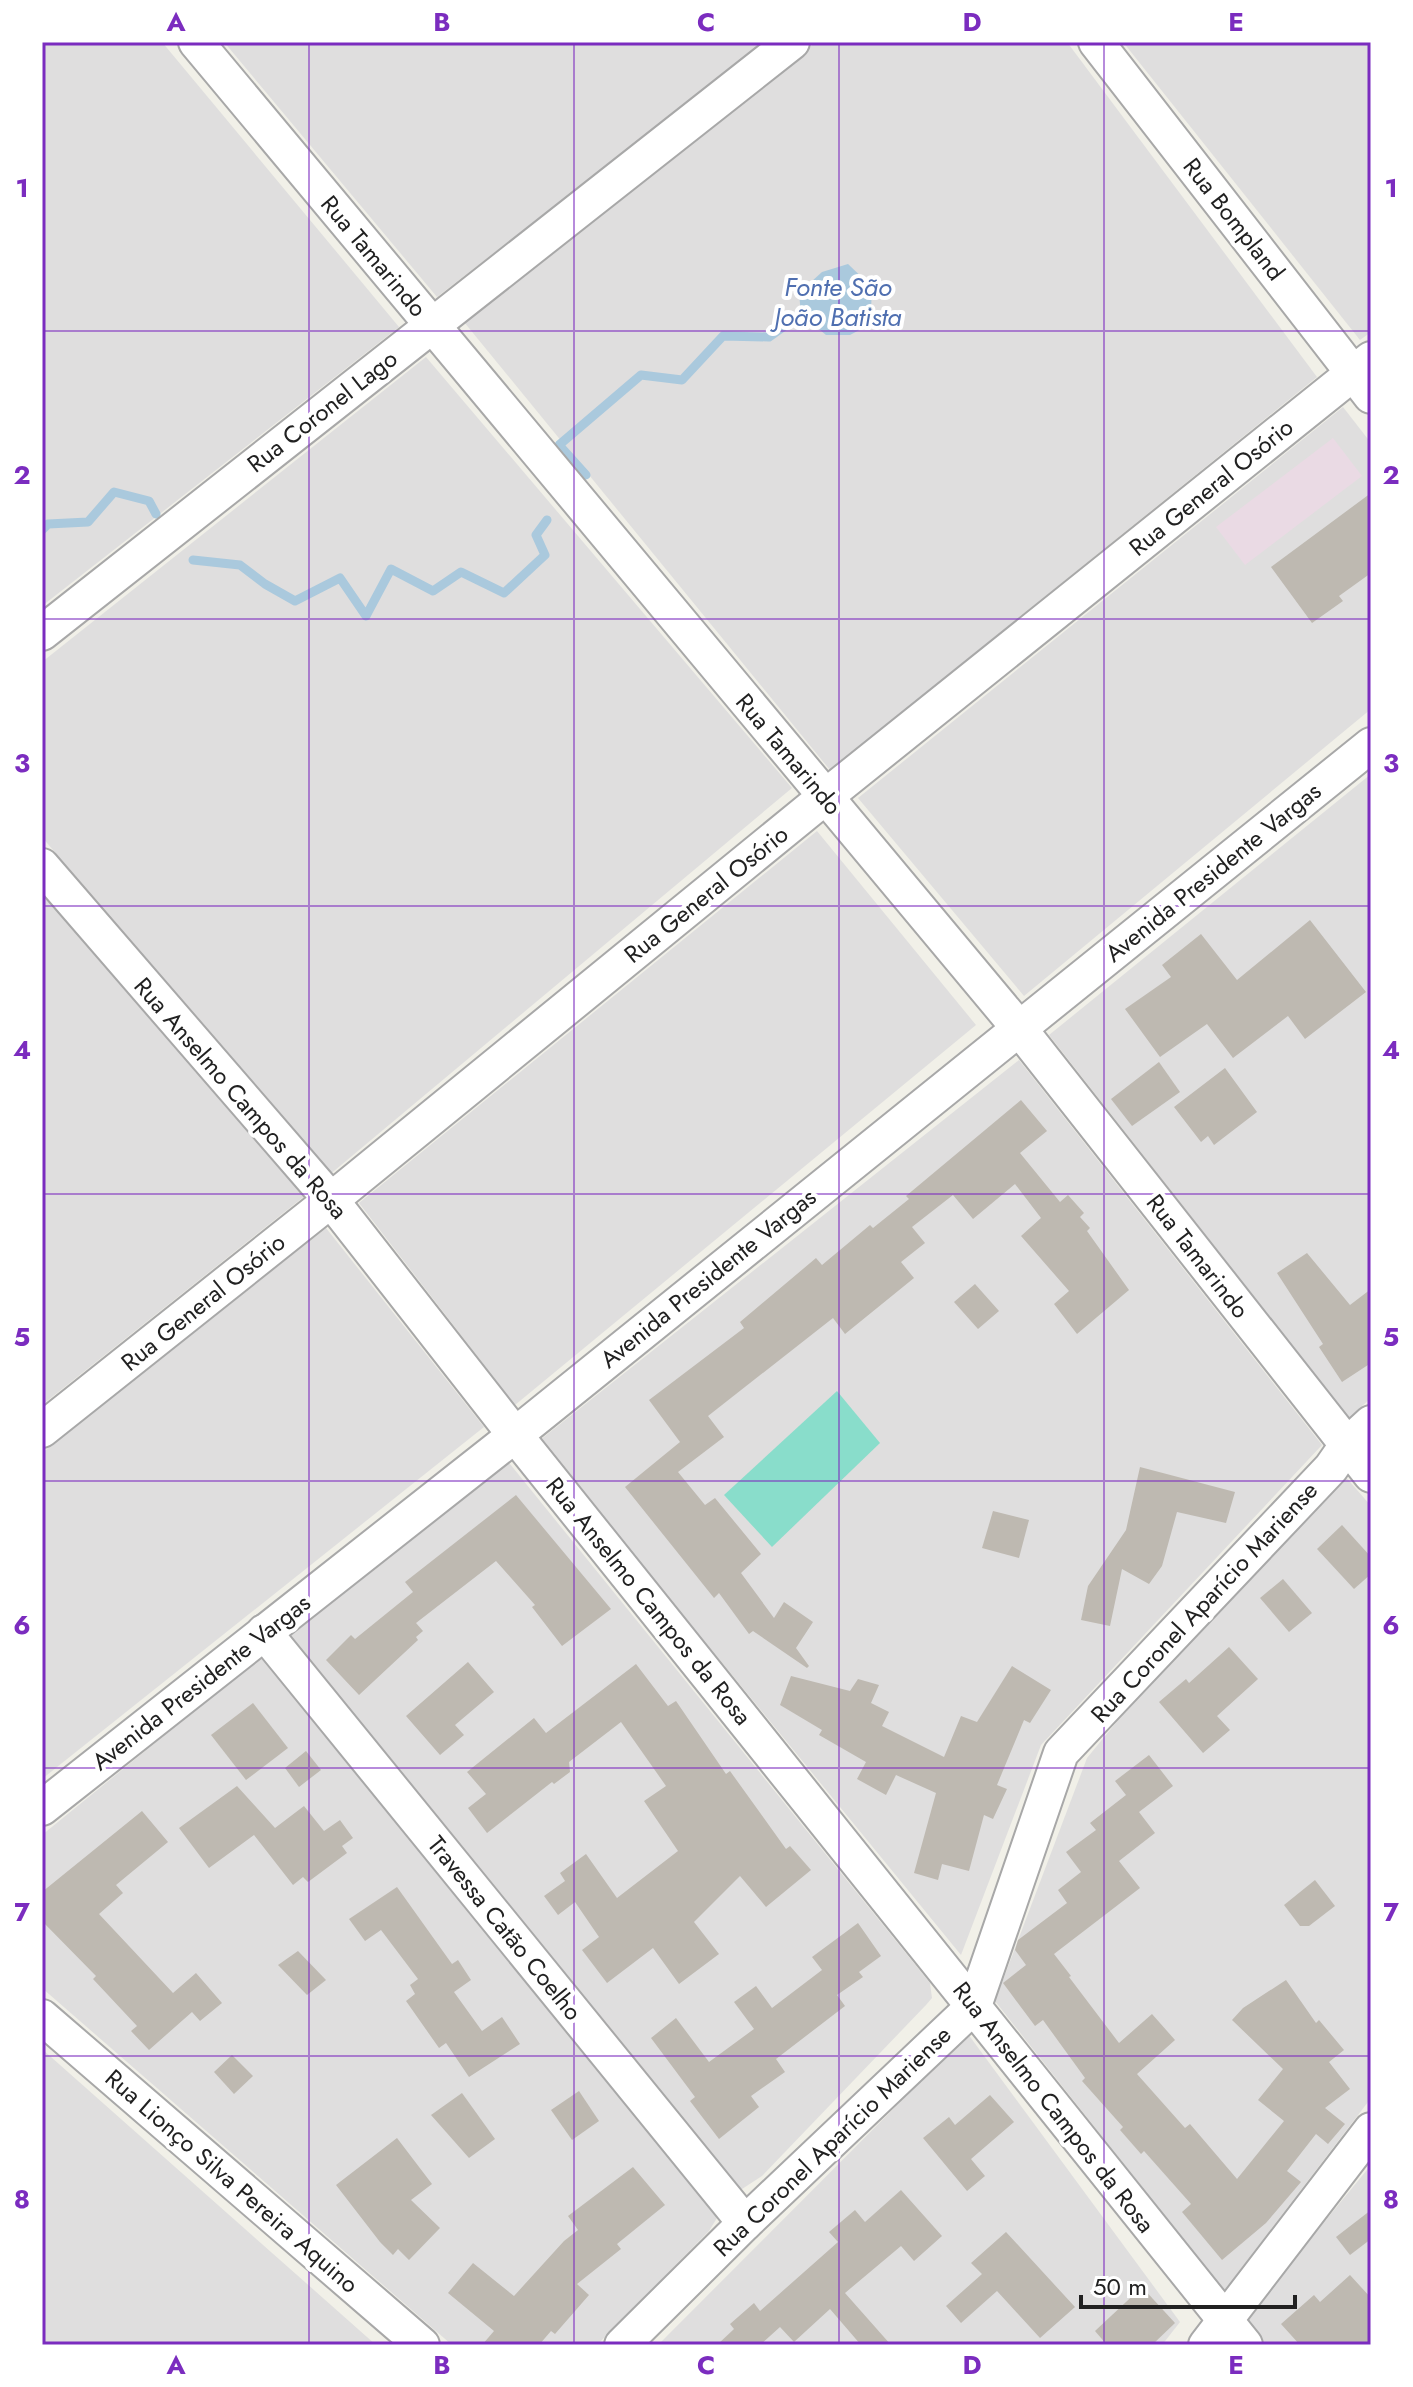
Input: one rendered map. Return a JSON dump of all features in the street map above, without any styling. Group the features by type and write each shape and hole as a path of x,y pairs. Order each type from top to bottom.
{"street":[{"name":"Rua Tamarindo","path":"196,42 1359,1434 1371,1475"},
{"name":"Rua Coronel Lago","path":"42,633 792,42"},
{"name":"Rua Bompland","path":"1096,42 1365,376"},
{"name":"Rua General Osório","path":"42,1430 331,1200 825,797 1365,376"},
{"name":"Avenida Presidente Vargas","path":"42,1808 515,1435 1371,745"},
{"name":"Rua Anselmo Campos da Rosa","path":"42,866 331,1200 515,1435 974,2006 1225,2337"},
{"name":"Rua Coronel Aparício Mariense","path":"622,2345 745,2223 974,2006 1061,1753 1331,1468 1359,1434"},
{"name":"Travessa Catão Coelho","path":"264,1632 745,2223"},
{"name":"Rua Lionço Silva Pereira Aquino","path":"42,2017 422,2345"},
{"path":"1225,2337 1371,2130"}],"shaded area":[{"path":"42,42 162,42 399,327 42,606"},
{"path":"224,42 767,42 437,297"},
{"path":"816,42 1067,42 1317,377 830,770 464,322"},
{"path":"1123,42 1371,42 1371,332 1360,340"},
{"path":"426,357 792,788 328,1176 42,837 42,662"},
{"path":"1343,407 1371,443 1371,709 1024,996 858,798"},
{"path":"1333,438 1362,476 1245,565 1216,527"},
{"path":"1371,774 1371,1398 1349,1418 1049,1035"},
{"path":"817,831 976,1025 515,1405 359,1203"},
{"path":"42,888 306,1195 42,1405"},
{"path":"1019,1060 1322,1445 1041,1745 961,1955 540,1440"},
{"path":"326,1228 484,1427 42,1779 42,1453"},
{"path":"837,1391 880,1443 772,1547 724,1495"},
{"path":"506,1459 930,1983 932,1998 926,2005 762,2176 742,2189 730,2186 289,1637 291,1631"},
{"path":"1344,1475 1371,1506 1371,2098 1224,2291 995,2001 1087,1758 1165,1663"},
{"path":"258,1659 264,1659 716,2210 717,2218 709,2231 597,2345 452,2345 42,1988 42,1835"},
{"path":"968,2034 1180,2322 1162,2345 658,2345"},
{"path":"42,2049 376,2345 42,2345"},
{"path":"1371,2165 1371,2345 1264,2345 1243,2321"}],"water":[{"name":"Fonte São João Batista","path":"848,264 872,287 871,310 865,327 850,335 826,335 801,314 799,293 822,272"}],"building":[{"path":"1371,493 1371,573 1339,596 1343,601 1312,623 1271,567"},
{"path":"1310,920 1366,992 1305,1039 1288,1016 1233,1058 1207,1024 1160,1057 1125,1009 1171,977 1162,965 1201,934 1237,980"},
{"path":"1159,1062 1180,1092 1132,1126 1111,1099"},
{"path":"1225,1068 1257,1112 1214,1145 1208,1136 1201,1142 1174,1107"},
{"path":"1021,1100 1047,1131 1020,1153 1060,1202 1068,1195 1084,1213 1080,1217 1090,1228 1087,1231 1129,1290 1077,1334 1054,1304 1069,1291 1021,1236 1041,1218 1015,1184 973,1219 953,1195 912,1227 925,1243 901,1262 914,1278 845,1334 833,1318 708,1416 724,1437 678,1472 705,1505 715,1498 761,1554 741,1573 774,1618 784,1602 813,1622 796,1648 809,1666 807,1668 753,1631 749,1634 719,1593 714,1598 625,1487 680,1442 649,1400 744,1328 740,1322 816,1258 822,1265 870,1225 873,1228 909,1199 906,1196"},
{"path":"1307,1253 1350,1305 1371,1289 1371,1363 1342,1382 1319,1347 1323,1344 1277,1273"},
{"path":"975,1284 999,1311 978,1329 954,1302"},
{"path":"1140,1467 1235,1492 1226,1523 1177,1512 1162,1566 1149,1584 1122,1569 1110,1626 1081,1620 1088,1586 1126,1530"},
{"path":"516,1495 611,1609 562,1646 532,1607 535,1605 496,1561 416,1623 423,1631 416,1637 418,1640 359,1695 326,1660 351,1635 355,1639 413,1592 405,1582"},
{"path":"993,1511 1029,1520 1019,1558 982,1548"},
{"path":"1342,1525 1371,1557 1371,1574 1354,1589 1317,1549"},
{"path":"1283,1579 1312,1613 1289,1632 1260,1598"},
{"path":"1229,1647 1258,1679 1217,1716 1230,1730 1203,1753 1159,1702 1186,1679 1189,1683"},
{"path":"468,1662 494,1692 455,1725 464,1735 440,1755 406,1716"},
{"path":"636,1664 668,1706 676,1701 726,1774 730,1771 786,1849 790,1846 811,1870 766,1907 740,1876 694,1922 719,1954 679,1984 653,1948 607,1983 582,1950 599,1937 575,1902 558,1915 544,1896 565,1881 560,1873 586,1854 617,1898 678,1851 644,1801 666,1786 621,1722 569,1762 570,1772 554,1784 552,1782 487,1833 468,1808 486,1794 467,1772 534,1718 546,1733"},
{"path":"1012,1666 1051,1690 1030,1723 1024,1720 997,1785 1007,1789 993,1819 984,1815 969,1871 942,1864 938,1880 914,1873 936,1793 896,1775 886,1795 857,1779 866,1762 819,1735 822,1730 780,1705 791,1676 850,1691 858,1679 879,1685 871,1703 889,1712 882,1726 944,1757 961,1716 977,1722"},
{"path":"253,1703 288,1748 246,1780 211,1735"},
{"path":"306,1751 321,1770 299,1787 285,1768"},
{"path":"1149,1755 1173,1786 1139,1812 1155,1833 1119,1861 1140,1888 1054,1954 1119,2043 1152,2014 1175,2040 1137,2074 1185,2128 1190,2124 1237,2179 1284,2121 1258,2100 1283,2069 1232,2020 1243,2008 1286,1980 1316,2023 1319,2020 1344,2050 1329,2062 1350,2089 1325,2108 1345,2124 1328,2144 1316,2134 1287,2171 1301,2182 1266,2223 1222,2260 1182,2212 1191,2204 1144,2151 1141,2154 1120,2130 1123,2127 1082,2081 1085,2078 1043,2020 1035,2026 1003,1983 1026,1965 1015,1950 1018,1940 1067,1903 1058,1890 1081,1872 1066,1852 1096,1830 1090,1823 1126,1795 1115,1781"},
{"path":"237,1786 275,1828 304,1806 324,1831 340,1820 353,1838 342,1846 347,1853 308,1882 303,1877 293,1885 254,1835 209,1868 179,1828"},
{"path":"142,1811 168,1842 116,1885 123,1893 99,1914 173,1993 196,1973 222,2003 200,2021 192,2012 149,2050 131,2031 137,2026 93,1979 96,1976 42,1921 42,1892"},
{"path":"1315,1880 1335,1906 1309,1926 1300,1926 1284,1905"},
{"path":"397,1887 452,1964 458,1960 471,1980 454,1992 482,2031 502,2017 520,2044 469,2077 446,2043 439,2048 406,2001 415,1994 410,1985 418,1979 381,1930 365,1941 349,1919"},
{"path":"858,1923 881,1956 859,1972 863,1977 837,1995 845,2006 776,2059 785,2072 751,2096 759,2107 719,2139 690,2101 695,2097 651,2038 676,2018 709,2062 754,2029 734,2002 756,1986 772,2008 822,1970 812,1957"},
{"path":"298,1951 326,1980 307,1995 278,1965"},
{"path":"232,2055 253,2076 234,2094 214,2072"},
{"path":"579,2091 599,2121 572,2140 551,2110"},
{"path":"462,2093 495,2139 469,2158 431,2115"},
{"path":"990,2095 1014,2122 971,2159 985,2176 967,2191 923,2138 949,2117 955,2125"},
{"path":"397,2138 432,2184 411,2200 440,2228 409,2260 398,2249 393,2255 380,2242 336,2185"},
{"path":"633,2167 665,2205 617,2244 621,2249 577,2284 589,2295 555,2334 551,2331 539,2345 482,2345 494,2331 448,2293 473,2263 514,2296 578,2230 568,2216"},
{"path":"901,2190 942,2236 914,2261 901,2246 845,2293 891,2345 861,2345 830,2309 794,2342 780,2327 760,2345 717,2345 734,2329 730,2324 754,2303 760,2311 838,2242 829,2232 855,2210 865,2222"},
{"path":"1371,2210 1371,2239 1350,2255 1336,2237"},
{"path":"1006,2232 1075,2307 1040,2338 997,2291 961,2323 946,2306 982,2274 971,2263"},
{"path":"1350,2275 1371,2298 1371,2345 1300,2345 1281,2324 1314,2295 1320,2302"},
{"path":"1142,2287 1175,2323 1152,2345 1107,2345 1095,2331"}],"waterway":[{"path":"586,475 559,445 641,375 682,380 723,336 769,337 801,314"},
{"path":"42,530 48,524 88,522 114,492 149,501 156,514"},
{"path":"193,560 240,565 295,601 340,578 366,616 391,569 433,591 461,572 504,593 545,555 536,535 547,520"}]}
